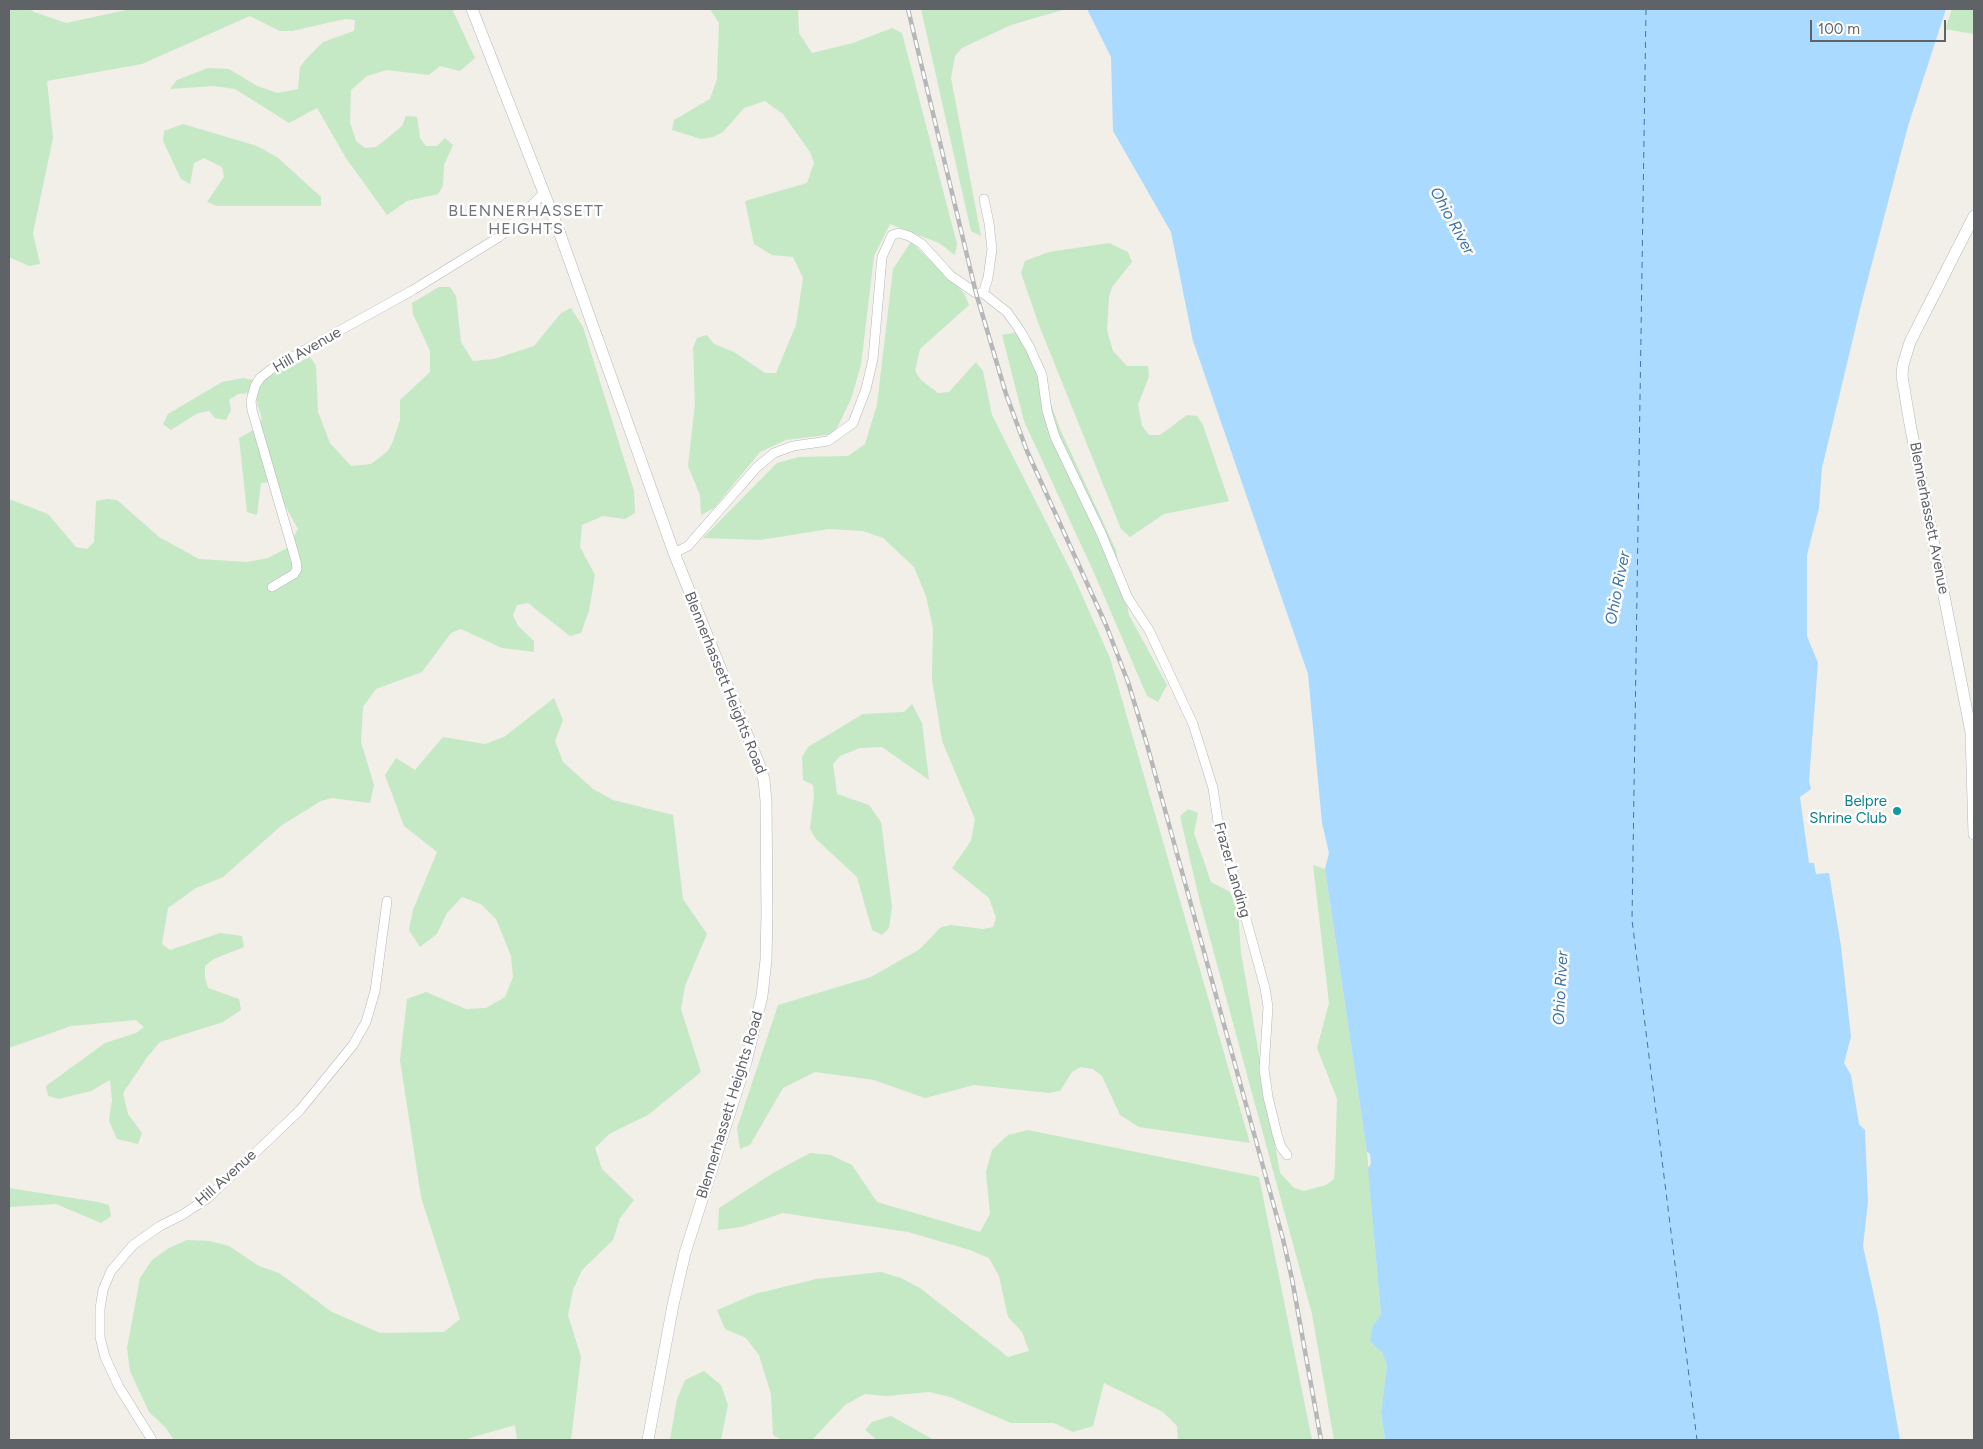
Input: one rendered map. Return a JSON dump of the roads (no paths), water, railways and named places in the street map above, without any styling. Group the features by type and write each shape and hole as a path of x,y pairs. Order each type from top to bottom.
{"street":[{"name":"Blennerhassett Heights Road","path":"472,9 563,243 674,553 764,780 766,801 766,960 762,996 746,1062 681,1268 648,1440"},
{"name":"Hill Avenue","path":"272,587 294,574 296,561 252,410 251,400 255,386 260,378 274,367 413,290 499,236 544,194"},
{"path":"982,293 988,278 992,250 984,199"},
{"name":"Blennerhassett Avenue","path":"1974,216 1910,342 1903,365 1902,376 1971,732 1974,834"},
{"name":"Frazer Landing","path":"674,553 688,546 757,467 774,453 793,446 828,441 853,423 866,389 873,359 882,257 892,235 899,233 909,236 922,244 951,276 976,293 982,293 995,301 1007,312 1020,329 1042,375 1047,411 1055,437 1101,533 1128,598 1149,630 1193,724 1213,788 1219,829 1234,875 1265,988 1268,1007 1264,1069 1268,1097 1277,1134 1282,1148 1287,1155"},
{"name":"Hill Avenue","path":"152,1440 119,1387 104,1357 100,1337 100,1309 103,1290 111,1271 133,1245 160,1226 208,1198 300,1110 353,1045 366,1022 375,991 387,901"}],"water":[{"name":"Ohio River","path":"1087,9 1946,9 1908,126 1860,309 1822,468 1819,508 1807,555 1807,636 1818,663 1809,781 1811,789 1800,797 1809,863 1814,863 1816,874 1829,873 1841,946 1851,1037 1844,1063 1851,1075 1859,1124 1865,1130 1868,1202 1863,1246 1878,1314 1900,1440 1385,1440 1381,1412 1387,1365 1382,1352 1370,1341 1373,1326 1381,1315 1368,1168 1371,1164 1370,1154 1367,1152 1325,869 1329,853 1322,823 1308,674 1193,341 1171,232 1113,131 1111,57"}],"railway":[{"path":"908,9 976,293 1006,394 1027,451 1106,625 1128,682 1146,741 1283,1239 1321,1440"}],"place":[{"name":"Belpre Shrine Club","path":"1897,811"}],"district":[{"name":"BLENNERHASSETT HEIGHTS","path":"526,220"}]}
